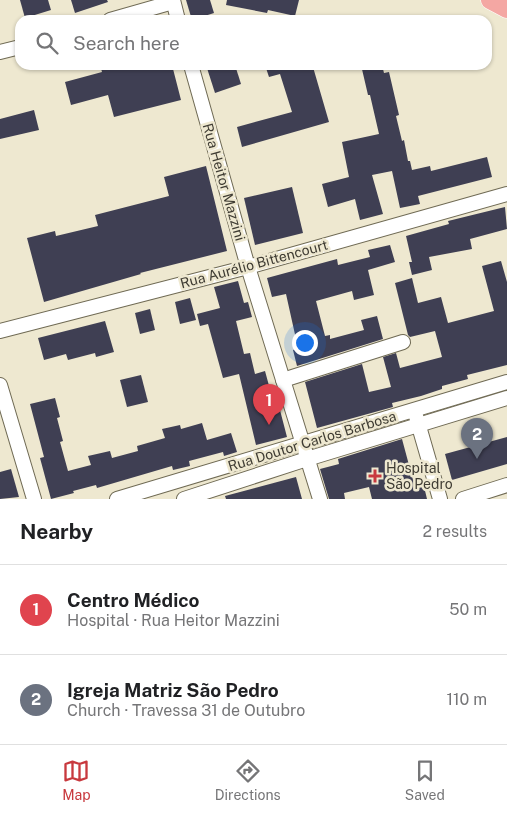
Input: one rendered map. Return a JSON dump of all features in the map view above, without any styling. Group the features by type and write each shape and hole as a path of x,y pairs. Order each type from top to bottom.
{"main road":[{"path":"490,0 507,9"}],"street":[{"path":"127,15 173,1 177,15"},
{"path":"0,52 15,48"},
{"name":"Rua Heitor Mazzini","path":"192,70 248,267 320,499"},
{"name":"Rua Aurélio Bittencourt","path":"0,331 248,267 507,194"},
{"path":"284,380 403,342"},
{"name":"Rua Doutor Carlos Barbosa","path":"117,499 507,382"},
{"path":"0,385 34,499"},
{"name":"Rua Doutor Carlos Barbosa","path":"183,499 418,424 507,398"},
{"path":"415,410 440,499"},
{"path":"176,482 183,499"},
{"path":"463,499 507,485"}],"building":[{"path":"20,0 48,0 51,10 35,15 24,15"},
{"path":"71,0 107,0 108,2 75,13"},
{"path":"186,0 210,0 214,13 190,15"},
{"path":"227,0 299,0 295,15 268,10 267,13 226,5"},
{"path":"101,70 173,70 181,100 114,117 108,95 71,105 65,82 102,72"},
{"path":"208,70 237,70 241,84 215,93"},
{"path":"267,70 314,70 329,122 242,147 237,127 292,112 280,74 269,77"},
{"path":"362,70 383,70 384,73 389,72 399,115 396,116 412,170 430,166 431,171 487,157 492,177 418,196 420,204 400,208 392,171 372,175 383,214 360,220 355,199 328,207 322,184 349,177 342,142 379,134 370,95 368,95"},
{"path":"34,110 39,130 0,139 0,119"},
{"path":"206,166 227,251 140,273 44,302 27,238 55,231 56,236 98,226 95,215 169,196 164,177"},
{"path":"292,187 303,233 255,245 244,198"},
{"path":"505,207 507,229 470,239 472,249 429,257 432,270 412,275 409,262 412,262 406,236 449,224 448,221"},
{"path":"390,245 395,262 368,270 374,295 354,300 352,291 316,301 325,336 330,335 330,339 364,330 361,320 377,316 383,339 297,366 293,350 298,348 286,294 272,297 267,278 337,259 338,265 370,257 368,250"},
{"path":"501,261 507,282 507,365 467,375 468,379 442,386 442,389 392,403 393,407 317,428 305,382 362,364 369,392 391,387 383,357 396,353 400,368 442,357 435,331 410,337 408,335 395,283 412,278 418,303 441,297 448,323 494,311 482,266"},
{"path":"238,281 244,303 248,302 252,317 236,321 244,354 250,353 255,374 265,371 271,393 275,391 287,437 256,445 239,374 223,378 208,324 200,326 197,314 220,308 214,287"},
{"path":"190,298 196,320 180,324 175,302"},
{"path":"150,309 155,330 140,334 135,313"},
{"path":"105,321 114,352 96,357 95,353 68,360 66,354 44,360 38,338"},
{"path":"141,375 148,402 127,407 120,380"},
{"path":"55,398 60,417 57,418 63,441 60,442 68,471 91,465 88,456 110,451 112,458 138,451 137,446 165,438 162,429 180,425 181,429 202,423 207,440 231,433 237,452 224,456 223,452 189,461 190,466 173,470 172,466 97,488 96,485 73,491 74,493 51,499 40,458 44,457 30,404"},
{"path":"507,437 507,464 452,480 445,454"},
{"path":"402,439 413,480 422,478 427,499 372,499 369,487 344,493 345,499 329,499 320,469 339,464 338,459"},
{"path":"11,469 19,497 0,499 0,472"},
{"path":"296,477 302,499 226,499 225,496"}],"place":[{"name":"Centro Médico","path":"269,425"},
{"name":"Igreja Matriz São Pedro","path":"477,459"},
{"name":"Hospital São Pedro","path":"375,476"}]}
